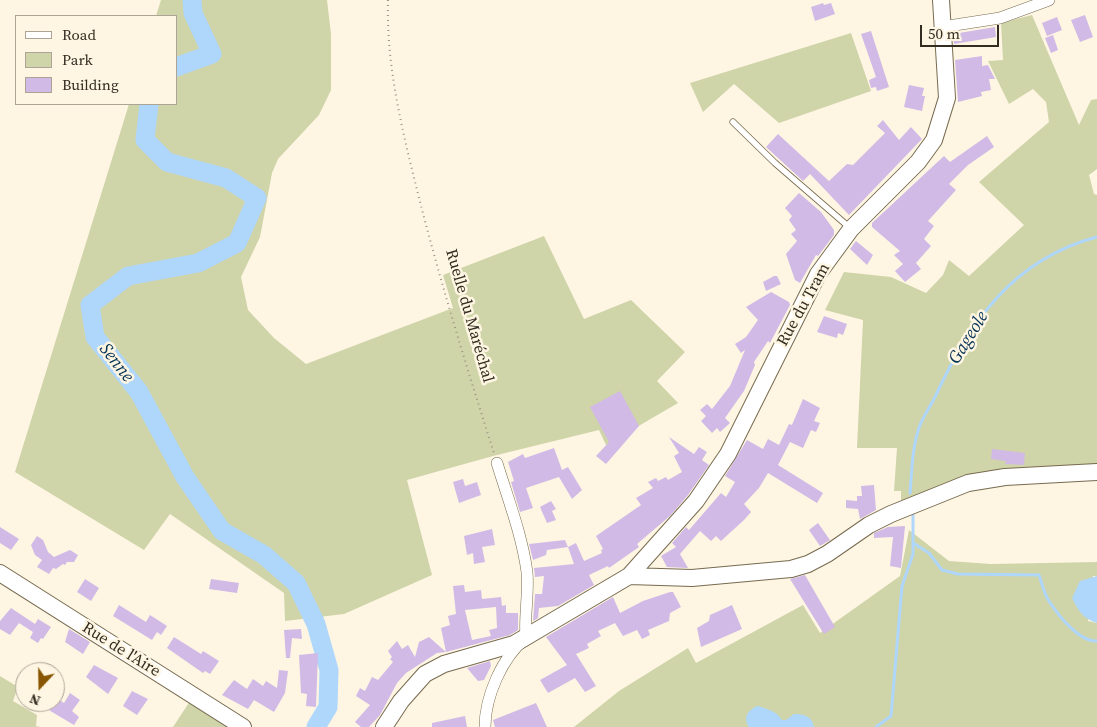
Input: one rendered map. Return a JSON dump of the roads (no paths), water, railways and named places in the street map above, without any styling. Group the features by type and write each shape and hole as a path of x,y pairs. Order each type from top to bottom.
{"street":[{"name":"Rue du Tram","path":"384,727 425,674 444,664 514,644 629,576 696,501 728,454 806,294 851,229 918,162 934,140 947,98 941,0"},
{"path":"942,26 1000,18 1049,0"},
{"path":"485,727 489,702 504,666 517,646 526,638 524,620 527,575 497,463"},
{"path":"629,576 692,578 791,569 808,564 827,554 869,525 891,514 968,483 1005,478 1097,472"},
{"name":"Rue de l'Aire","path":"0,573 243,727"}],"lane":[{"path":"733,122 775,163 851,229"}],"water":[{"path":"1097,576 1097,623 1082,614 1072,598 1080,581"},
{"path":"758,706 775,712 782,720 786,720 794,714 804,715 811,720 814,727 749,727 746,717 752,709"}],"waterway":[{"name":"Senne","path":"178,66 212,54 193,13 192,0"},
{"name":"Senne","path":"149,105 145,140 167,162 226,178 257,198 237,243 198,263 128,276 90,305 95,337 139,392 185,477 222,531 264,555 296,583 316,624 329,670 328,707 316,727"},
{"name":"Gageole","path":"910,493 914,450 920,425 948,370 979,320 997,297 1041,261 1067,247 1097,237"},
{"name":"Gageole","path":"876,727 891,716 902,586 913,554 913,515"},
{"path":"913,543 929,553 942,570 958,574 1039,575 1047,598 1063,620 1083,637 1097,641"}]}
